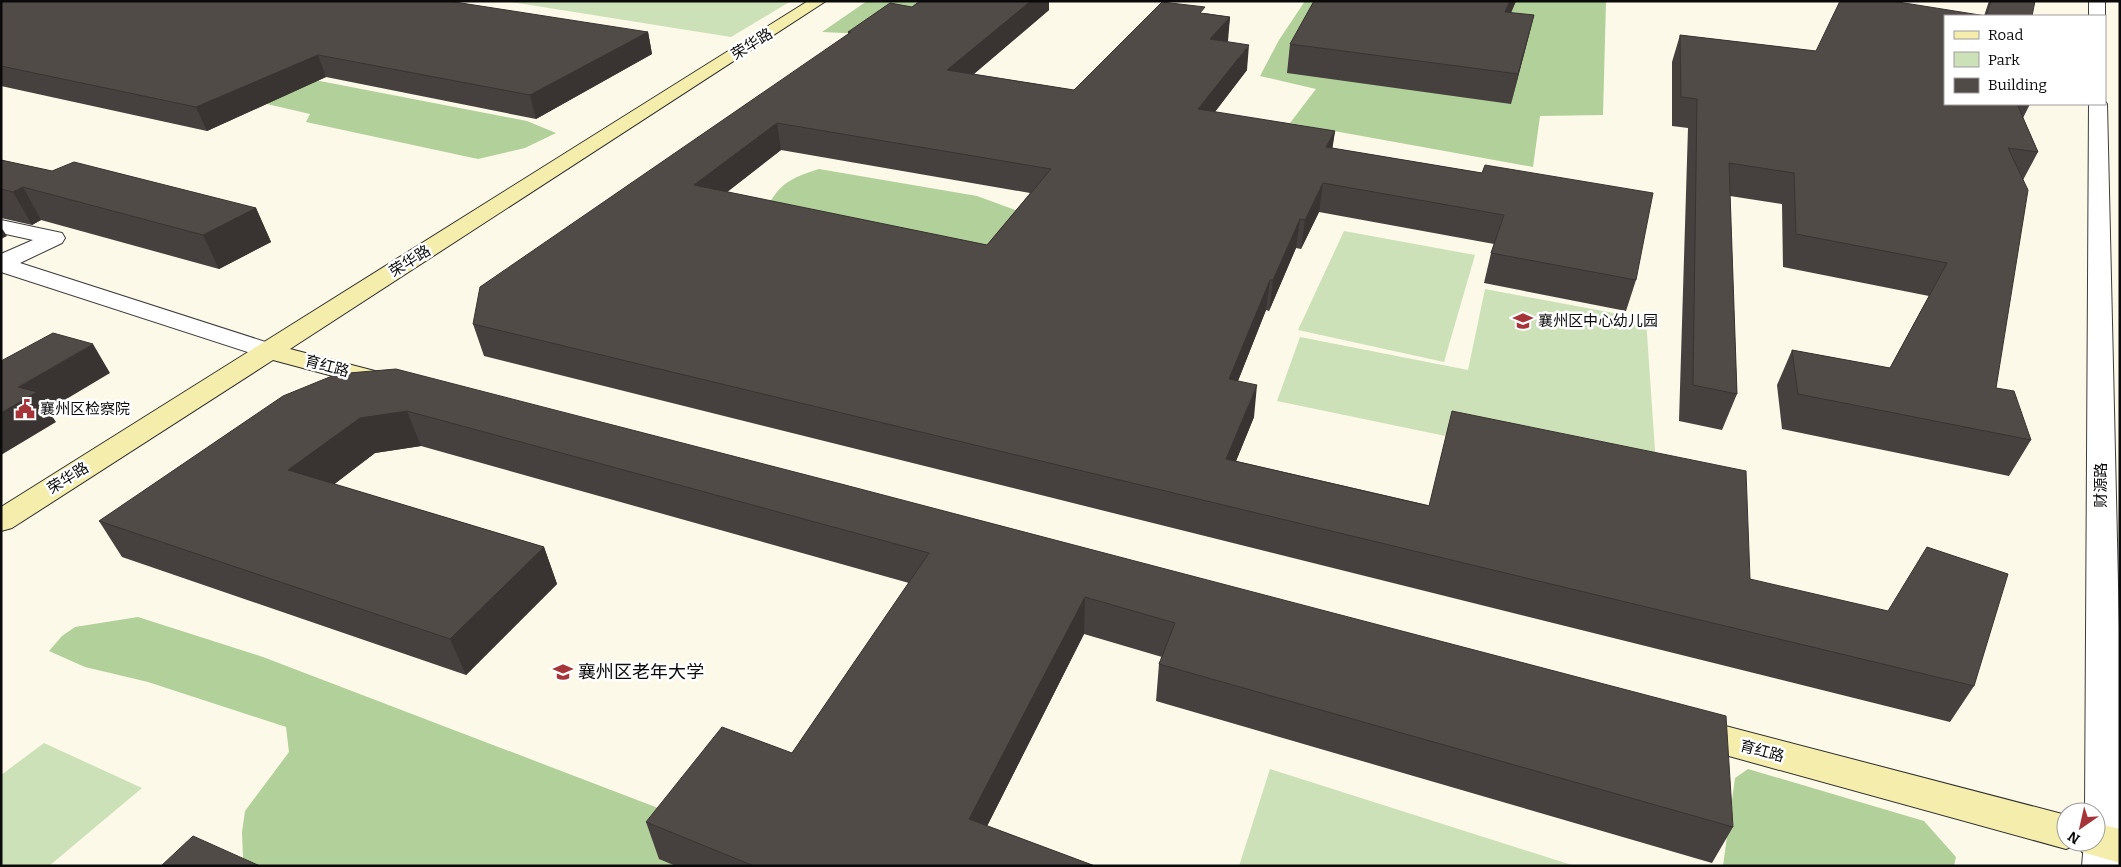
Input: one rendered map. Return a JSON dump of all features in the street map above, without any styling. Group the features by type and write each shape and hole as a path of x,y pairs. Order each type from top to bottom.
{"main road":[{"name":"荣华路","path":"1,521 819,1"},
{"name":"育红路","path":"269,350 413,389"},
{"name":"育红路","path":"1662,724 2056,829"}],"street":[{"path":"2097,1 2097,15"},
{"name":"财源路","path":"2098,105 2105,802"},
{"path":"1,226 54,238 1,264"},
{"path":"1,264 269,350"}],"green space":[{"path":"505,1 791,1 731,37"},
{"path":"867,1 934,1 890,35 822,32"},
{"path":"1305,1 1606,1 1603,115 1540,116 1533,167 1290,123 1316,89 1260,76 1279,40"},
{"path":"138,46 527,121 556,133 525,148 478,159 306,122 310,114 113,68"},
{"path":"819,169 977,196 1021,212 976,257 764,214 774,196 785,184 799,176"},
{"path":"1344,231 1475,255 1444,362 1298,330"},
{"path":"1485,289 1646,319 1657,480 1277,401 1300,337 1468,370"},
{"path":"138,617 263,657 666,811 697,840 673,866 255,866 243,858 242,832 245,811 289,752 286,727 148,682 85,667 49,651 62,636 75,627"},
{"path":"44,743 142,788 49,866 1,866 1,775"},
{"path":"1270,769 1575,866 1239,866"},
{"path":"1748,769 1924,821 1956,857 1954,866 1723,866 1735,778"}],"building":[{"path":"1,1 448,1 648,32 530,95 318,55 196,107 1,66"},
{"path":"920,1 1031,1 947,70 1074,90 1162,2 1205,7 1200,13 1230,17 1210,39 1249,45 1198,109 1335,131 1326,147 1482,173 1485,165 1653,193 1636,280 1491,253 1504,215 1323,183 1305,220 1300,219 1273,280 1270,280 1229,379 1257,385 1226,459 1429,506 1452,411 1746,471 1750,579 1888,611 1927,547 2008,574 1974,686 473,324 480,287 851,32 848,32 890,3 912,7","holes":["777,123 1051,169 987,245 694,185"]},
{"path":"1314,1 1510,1 1505,12 1534,15 1518,74 1290,44"},
{"path":"1840,1 1892,1 1980,15 1944,15 1944,105 2017,105 2038,152 2008,148 2028,190 1996,388 2014,391 2031,440 1798,394 1792,350 1890,368 1947,263 1796,234 1794,173 1729,163 1737,394 1693,385 1697,99 1681,97 1680,35 1816,51"},
{"path":"1991,1 2035,1 2032,15 1986,15"},
{"path":"1,160 52,171 74,162 256,208 203,235 23,187 13,192 1,189"},
{"path":"53,333 93,344 18,387 37,392 1,413 1,361"},
{"path":"396,369 1726,716 1733,827 1159,664 1175,623 1085,597 969,819 1095,866 754,866 646,822 722,727 792,753 929,553 407,411 360,418 288,470 544,547 450,639 99,521 283,396 337,374"},
{"path":"193,836 260,866 161,866"}],"place":[{"name":"襄州区中心幼儿园","path":"1523,321"},
{"name":"襄州区检察院","path":"25,409"},
{"name":"襄州区老年大学","path":"563,672"}]}
